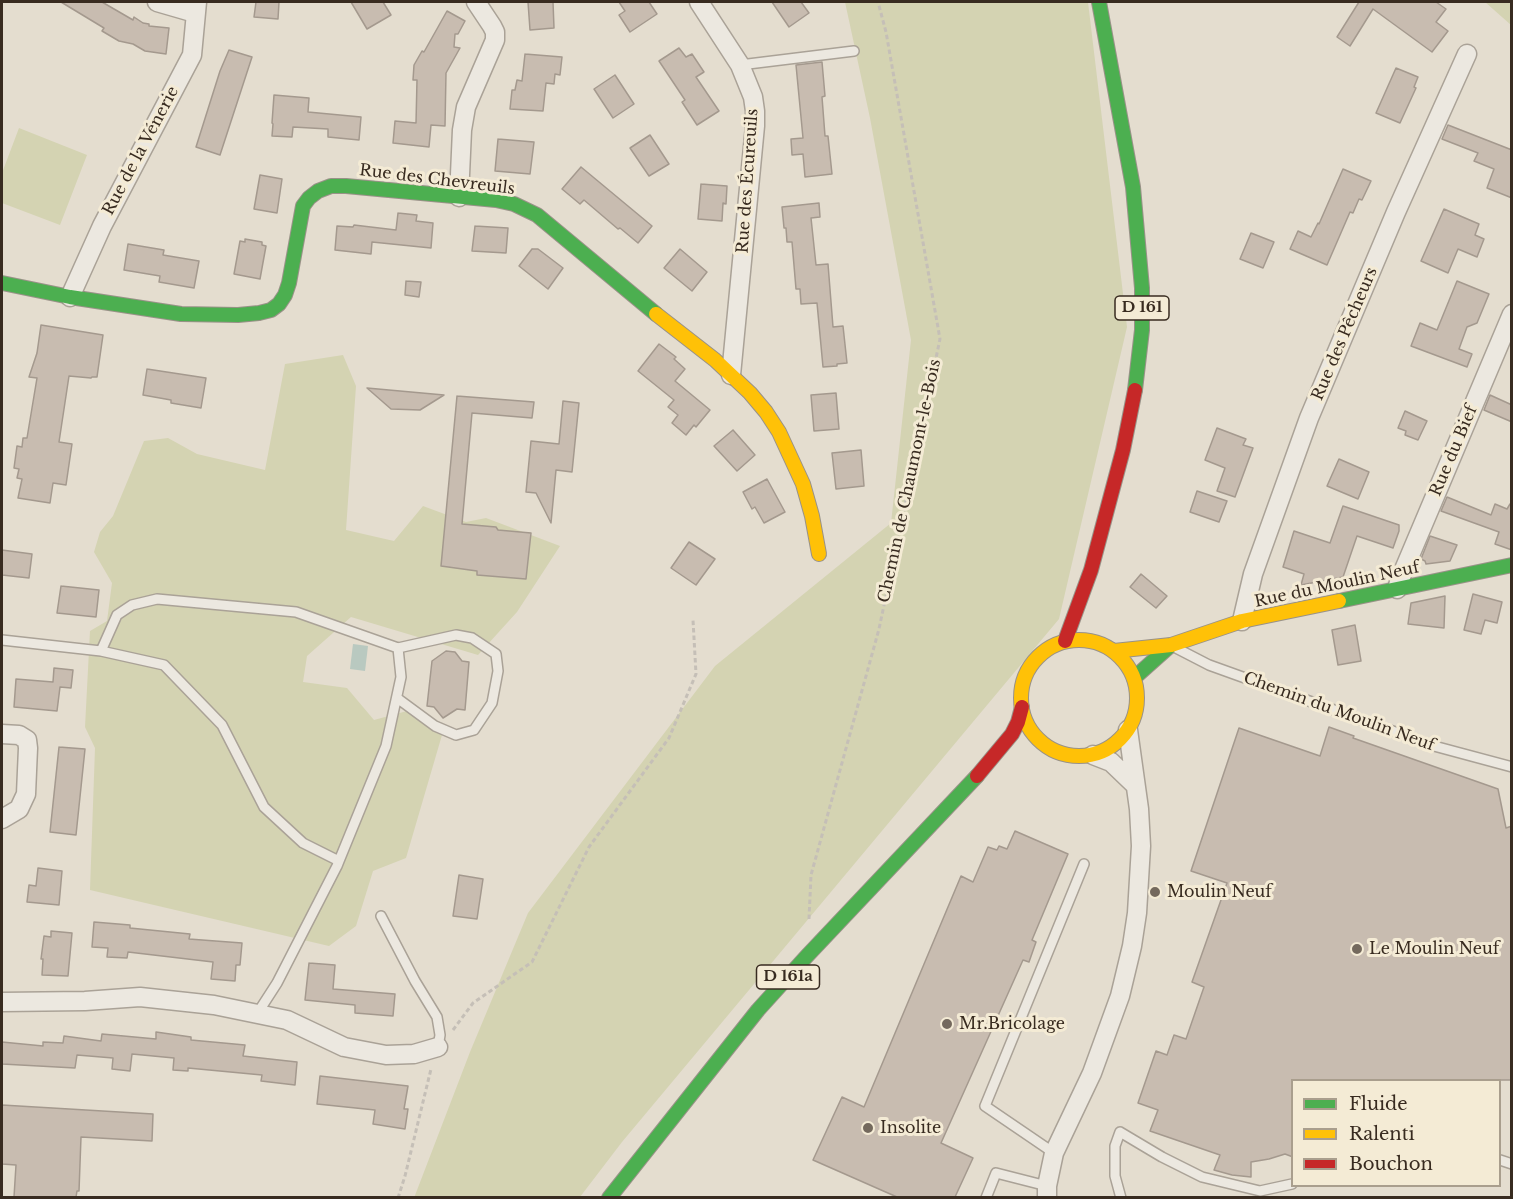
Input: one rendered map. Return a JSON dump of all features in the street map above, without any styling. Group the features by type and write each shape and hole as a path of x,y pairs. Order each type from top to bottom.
{"main road":[{"name":"D 161","path":"1065,641 1091,570 1123,450 1134,398 1142,320 1142,288 1133,187 1099,2"},
{"name":"Rue des Chevreuils","path":"2,283 70,297 181,314 259,313 271,310 285,295 303,206 318,191 331,186 346,186 496,200 514,204 537,215 750,393 766,412 790,454 812,516 819,554"},
{"name":"Rue du Moulin Neuf","path":"1114,651 1171,645 1242,621 1512,566"},
{"path":"1091,570 1093,601"},
{"path":"1096,637 1126,662 1134,678 1138,696 1136,713 1128,730 1119,741 1094,754 1069,755 1046,746 1034,735 1026,722 1022,707 1022,690 1026,674 1036,659 1049,648 1065,641 1096,637"},
{"name":"Rue du Moulin Neuf","path":"1134,678 1171,645"},
{"name":"D 161a","path":"609,1197 758,1010 982,771 1015,728 1022,707"},
{"path":"1028,750 1046,746"},
{"name":"D 161a","path":"982,771 1013,754"}],"street":[{"path":"157,2 196,7"},
{"path":"459,197 464,118 472,92 495,40 495,32 476,2"},
{"name":"Rue des Écureuils","path":"699,2 740,64 753,97 755,126 731,375"},
{"name":"Rue de la Vénerie","path":"70,297 102,226 192,55 196,7"},
{"name":"Rue des Pêcheurs","path":"1242,621 1254,574 1309,418 1396,212 1467,54"},
{"name":"Rue du Bief","path":"1397,589 1512,314"},
{"path":"1047,1192 1054,1153 1092,1073 1120,996 1132,946 1137,913 1141,846 1139,809 1128,730"},
{"path":"2,734 19,735 27,740 28,748 26,794 19,809 2,819"},
{"path":"1094,754 1111,762 1135,785"},
{"path":"2,1002 85,1001 140,997 214,1005 287,1020 344,1047 386,1055 414,1054 438,1047"}],"lane":[{"path":"740,64 854,51"},
{"path":"101,651 117,615 132,605 157,599 296,612 398,648 456,635 472,638 496,654 498,671 492,703 474,730 456,735 435,726 397,698"},
{"path":"2,640 101,651 164,665 222,725 264,807 303,843 339,861"},
{"name":"Chemin du Moulin Neuf","path":"1171,645 1209,665 1434,746 1512,767"},
{"path":"256,1014 277,983 339,861 386,746 401,677 398,648"},
{"path":"1054,1153 985,1106 1084,864"},
{"path":"381,916 437,1017 440,1035 438,1047"},
{"path":"1120,1197 1114,1176 1115,1146 1120,1132 1202,1177 1260,1191 1291,1184"},
{"path":"986,1197 996,1173 1047,1192"}],"path":[{"name":"Chemin de Chaumont-le-Bois","path":"808,922 811,876 879,629 940,339 886,32 878,2"},
{"path":"398,1197 438,1047 473,1003 532,962 589,848 669,738 696,674 693,620"}],"green space":[{"path":"845,2 1088,2 1127,327 1059,619 622,1142 580,1197 414,1198 470,1052 528,913 715,666 891,523 911,340 870,118"},
{"path":"1485,2 1511,2 1511,25"},
{"path":"19,128 87,155 60,225 2,203 2,173"},
{"path":"343,355 356,386 346,530 394,541 423,506 466,522 486,518 560,546 517,612 478,655 351,617 307,656 303,682 347,688 374,720 407,711 442,735 406,858 373,871 356,926 329,946 90,890 95,748 85,727 90,631 107,621 112,583 94,552 100,532 113,516 144,441 168,438 197,454 265,470 285,364"}],"shaded area":[{"path":"353,644 368,646 365,671 350,669"}],"building":[{"path":"61,2 102,2 133,20 134,17 149,26 169,28 166,54 145,51 133,44 119,41 102,31 104,28"},
{"path":"256,2 279,2 278,19 254,17"},
{"path":"351,2 383,2 391,15 367,29"},
{"path":"528,2 553,2 554,28 530,30"},
{"path":"619,2 649,2 657,14 630,32 619,15 625,11"},
{"path":"772,2 801,2 809,13 789,27"},
{"path":"1359,2 1436,2 1446,9 1436,22 1448,31 1432,52 1373,9 1350,46 1337,37"},
{"path":"447,11 465,21 458,34 455,34 454,47 460,48 446,73 445,126 431,125 429,147 393,143 395,121 416,123 417,80 413,80 414,65"},
{"path":"679,48 686,57 692,54 704,72 696,77 719,111 697,125 682,102 685,100 659,61"},
{"path":"229,50 252,57 220,155 196,147"},
{"path":"525,54 562,57 560,75 555,74 554,84 546,83 543,111 510,109 512,90 515,90 517,80 522,81"},
{"path":"822,62 825,136 828,136 832,174 805,177 803,154 792,155 791,139 803,138 796,65"},
{"path":"1396,68 1418,77 1414,87 1416,88 1400,123 1376,113"},
{"path":"615,75 634,104 613,118 594,89"},
{"path":"274,95 309,98 308,112 361,117 359,140 328,137 328,129 293,127 292,137 272,136"},
{"path":"1448,125 1512,150 1512,198 1487,188 1494,169 1474,161 1478,153 1442,139"},
{"path":"650,135 669,164 649,176 630,148"},
{"path":"498,139 534,142 530,174 495,171"},
{"path":"581,167 652,226 638,243 584,200 580,204 562,189"},
{"path":"1343,169 1371,181 1362,200 1359,199 1353,213 1350,212 1327,265 1290,249 1298,231 1311,237"},
{"path":"260,175 282,179 277,213 254,209"},
{"path":"701,184 727,186 722,221 698,219"},
{"path":"819,203 820,217 811,218 816,265 828,264 833,327 843,326 847,363 823,367 817,303 801,304 800,289 796,289 792,242 787,242 782,207"},
{"path":"1444,209 1479,224 1475,235 1484,239 1477,257 1458,249 1448,273 1421,261"},
{"path":"398,213 417,215 416,221 433,223 431,248 372,242 371,254 335,250 337,226 353,227 354,225 396,230"},
{"path":"475,226 508,228 506,253 472,251"},
{"path":"1251,233 1274,242 1263,268 1240,259"},
{"path":"245,239 262,242 262,245 266,246 260,279 234,274 240,241 245,242"},
{"path":"128,244 164,250 163,255 199,261 194,288 159,282 160,276 124,270"},
{"path":"532,249 538,249 563,268 548,289 519,266"},
{"path":"680,249 707,272 692,291 664,268"},
{"path":"406,281 421,282 419,297 405,295"},
{"path":"1457,281 1489,294 1477,323 1467,327 1459,349 1472,354 1467,367 1411,346 1420,323 1437,330"},
{"path":"41,325 103,335 97,377 69,376 59,442 72,444 66,485 53,483 50,503 18,498 22,479 17,478 19,469 14,468 17,446 22,447 23,438 27,438 37,378 29,377 37,353"},
{"path":"659,344 676,357 674,359 685,369 675,381 710,410 686,435 672,423 678,415 668,407 674,400 638,371"},
{"path":"147,369 206,378 201,408 143,395"},
{"path":"367,388 444,395 420,410 391,409"},
{"path":"836,393 839,429 814,431 811,395"},
{"path":"1490,395 1512,405 1512,422 1484,410"},
{"path":"457,396 534,402 532,418 472,413 462,524 531,533 526,579 477,575 477,571 441,566"},
{"path":"563,401 579,403 572,472 556,470 551,523 536,493 526,492 531,441 559,444"},
{"path":"1405,411 1427,421 1418,440 1405,435 1406,431 1398,428"},
{"path":"1217,428 1246,439 1243,445 1253,448 1235,497 1217,491 1225,468 1205,460"},
{"path":"733,430 755,455 737,471 714,446"},
{"path":"861,450 864,486 836,489 832,453"},
{"path":"1339,459 1369,472 1358,499 1327,486"},
{"path":"767,479 785,512 764,523 755,507 752,509 743,492"},
{"path":"1197,491 1227,501 1219,522 1190,512"},
{"path":"1447,497 1491,515 1495,504 1507,509 1512,504 1512,550 1495,544 1499,532 1441,511"},
{"path":"1343,506 1399,525 1393,548 1357,536 1343,577 1301,585 1304,574 1283,567 1294,531 1330,543"},
{"path":"1430,536 1457,545 1450,561 1426,564 1421,559"},
{"path":"689,542 715,559 696,585 671,568"},
{"path":"2,550 32,554 29,578 2,575"},
{"path":"1141,574 1167,596 1156,608 1130,587"},
{"path":"61,586 99,590 96,617 57,613"},
{"path":"1473,594 1502,602 1497,623 1485,620 1481,634 1464,630"},
{"path":"1445,596 1444,628 1408,624 1411,603"},
{"path":"1355,625 1361,661 1338,665 1332,630"},
{"path":"446,651 455,652 462,661 469,662 465,710 457,709 443,718 434,707 427,706 432,661"},
{"path":"54,668 73,670 71,688 60,687 57,711 14,707 16,679 53,682"},
{"name":"Le Moulin Neuf","path":"1329,727 1354,736 1353,738 1498,789 1506,828 1512,826 1512,1080 1291,1079 1291,1156 1285,1154 1251,1162 1251,1177 1232,1175 1214,1170 1220,1155 1150,1131 1158,1110 1138,1103 1156,1051 1167,1055 1174,1035 1186,1039 1204,987 1192,982 1227,883 1191,871 1239,728 1320,756"},
{"path":"59,747 85,749 76,835 50,832"},
{"name":"Mr.Bricolage","path":"1015,831 1068,854 1032,940 1036,942 1029,962 1023,960 941,1143 973,1158 955,1197 897,1197 813,1160 842,1097 864,1107 961,876 973,882 988,847 997,850 999,846 1007,849"},
{"path":"38,868 62,871 59,905 27,902 29,885 36,886"},
{"path":"459,875 483,879 477,919 453,916"},
{"path":"94,922 190,934 189,939 242,943 240,965 236,965 235,981 211,979 213,962 128,952 127,958 107,957 108,948 92,947"},
{"path":"51,931 72,933 68,976 42,975 43,959 41,959 44,936 51,937"},
{"path":"309,963 335,965 333,989 395,994 393,1016 355,1013 355,1005 305,1000"},
{"path":"156,1032 191,1037 191,1040 245,1045 243,1056 297,1062 295,1085 261,1081 262,1075 188,1068 188,1071 173,1070 174,1058 132,1054 130,1071 112,1069 113,1058 77,1055 75,1068 2,1064 2,1042 43,1046 43,1042 63,1043 64,1036 101,1041 102,1034 156,1039"},
{"path":"320,1076 408,1086 404,1109 408,1109 405,1129 373,1124 375,1110 317,1104"},
{"path":"2,1105 153,1114 152,1141 81,1137 79,1191 76,1197 14,1197 16,1165 2,1164"}],"traffic: fast":[{"path":"1099,2 1133,187 1142,288 1142,330 1135,390"},
{"path":"2,283 70,297 181,314 238,315 271,310 279,304 289,283 303,206 318,191 331,186 346,186 496,200 514,204 537,215 656,314"},
{"path":"1339,601 1512,565"},
{"path":"1134,678 1171,645"},
{"path":"609,1198 758,1010 977,776"}],"traffic: slow":[{"path":"656,314 715,360 750,393 766,412 779,432 803,484 819,554"},
{"path":"1114,651 1171,645 1242,621 1339,601"},
{"path":"1079,640 1101,644 1120,657 1133,676 1137,698 1133,720 1120,739 1101,752 1079,756 1057,752 1038,739 1025,720 1021,698 1025,676 1038,657 1057,644 1079,640"}],"traffic: jam":[{"path":"1065,641 1091,570 1123,450 1135,390"},
{"path":"977,776 1012,734 1022,707"}],"place":[{"name":"Moulin Neuf","path":"1155,892"},
{"name":"Le Moulin Neuf","path":"1357,949"},
{"name":"Mr.Bricolage","path":"947,1024"},
{"name":"Insolite","path":"868,1128"}]}
